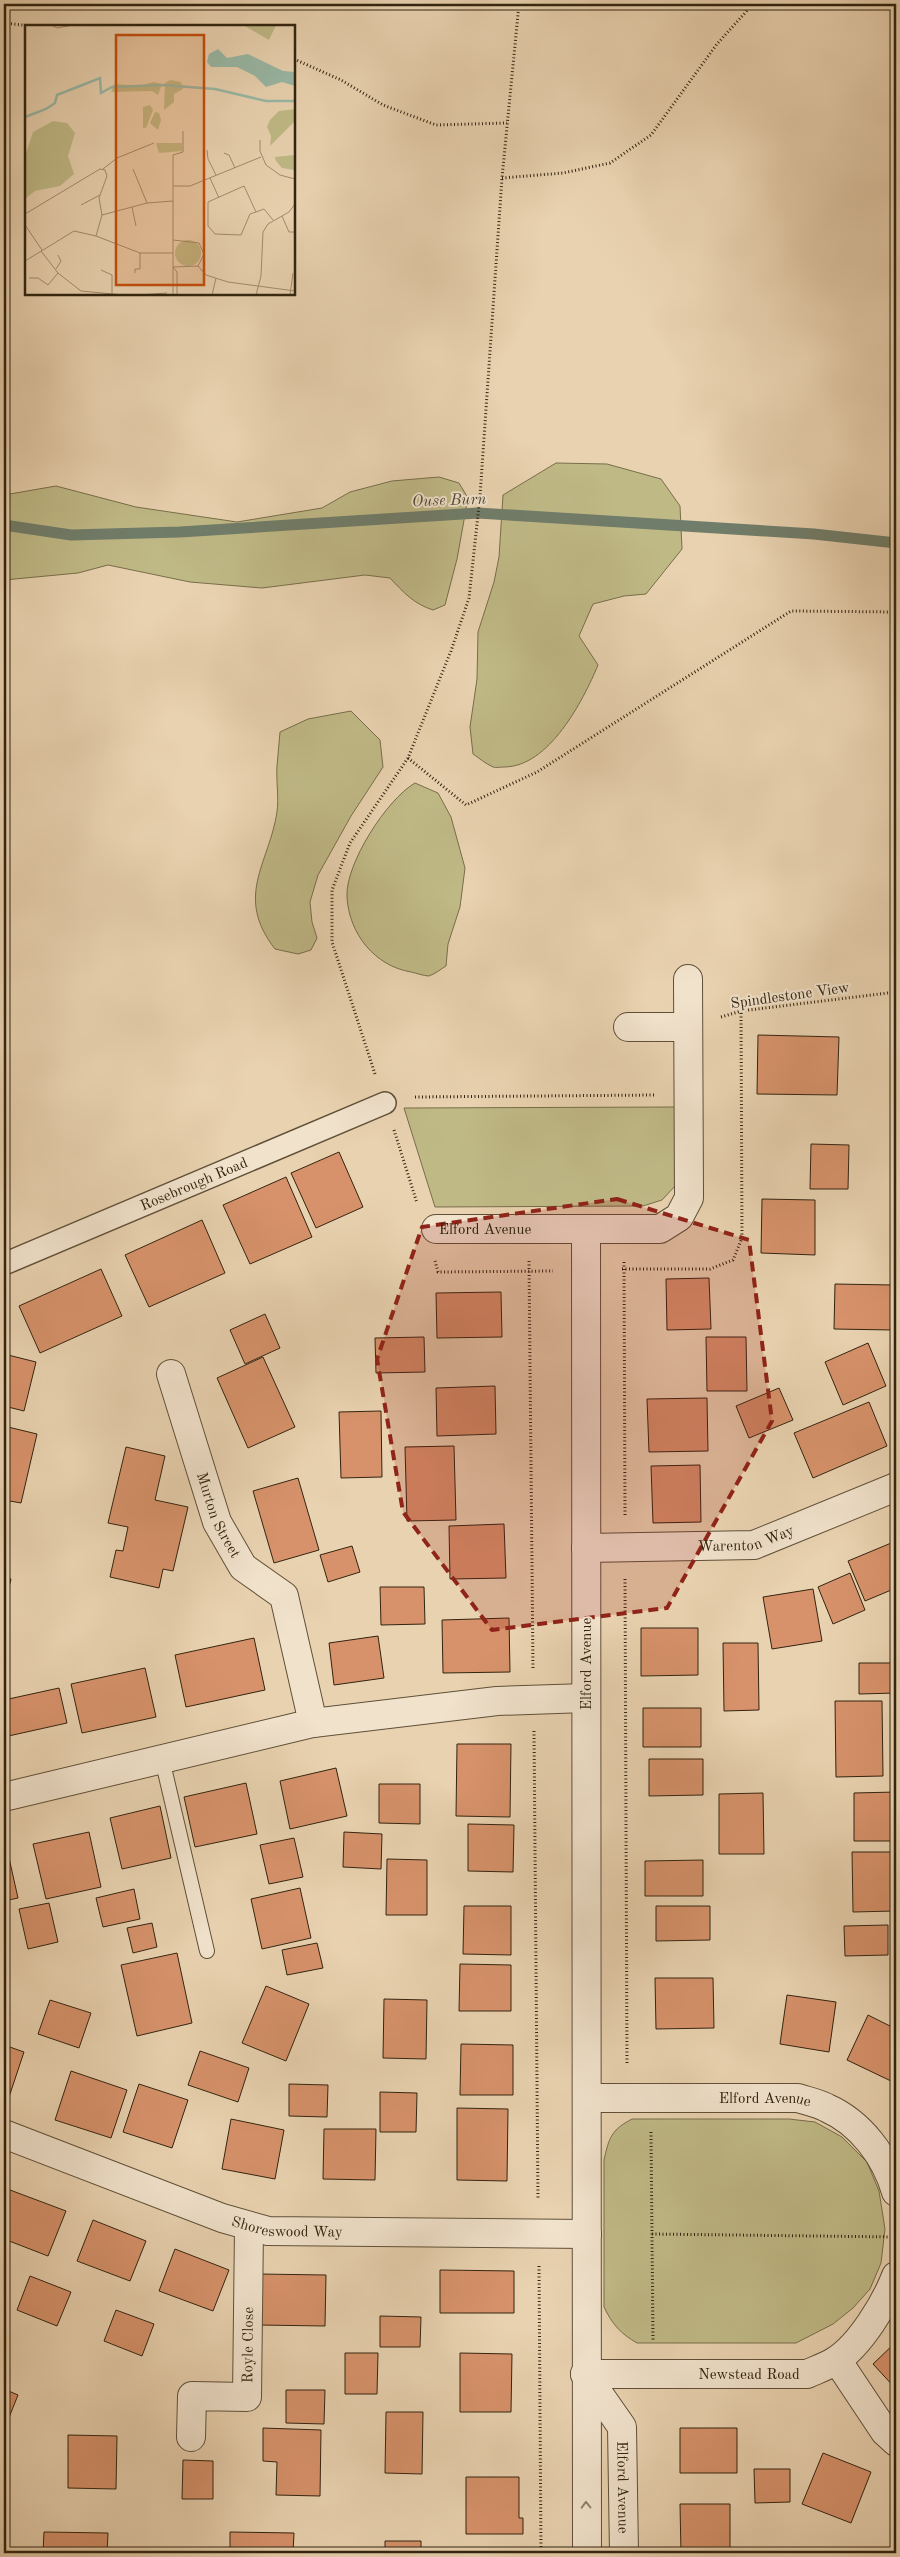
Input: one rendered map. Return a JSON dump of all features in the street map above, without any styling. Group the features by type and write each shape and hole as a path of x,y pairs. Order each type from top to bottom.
{"street":[{"name":"Elford Avenue","path":"436,1229 660,1229 679,1217 688,1198 688,979"},
{"path":"628,1027 688,1027"},
{"name":"Rosebrough Road","path":"4,1264 385,1103"},
{"name":"Elford Avenue","path":"586,1229 587,2234 585,2374 587,2553"},
{"name":"Murton Street","path":"171,1374 216,1522 243,1568 284,1596 314,1723"},
{"name":"Warenton Way","path":"586,1548 754,1545 896,1487"},
{"path":"4,1797 314,1723 498,1700 586,1698"},
{"name":"Elford Avenue","path":"587,2098 798,2098 827,2108 854,2124 874,2146 892,2178 896,2192"},
{"name":"Shoreswood Way","path":"4,2134 249,2228 268,2231 587,2234"},
{"name":"Royle Close","path":"191,2437 192,2396 247,2397 249,2228"},
{"path":"896,2276 887,2298 863,2333 837,2360 885,2432 896,2442"},
{"name":"Newstead Road","path":"585,2374 807,2374 837,2360"},
{"name":"Elford Avenue","path":"585,2374 622,2427 624,2553"}],"lane":[{"path":"162,1759 207,1951"}],"path":[{"path":"519,4 502,178 480,496 469,598 451,651 408,758 350,843 332,890 332,942 385,1103 400,1098 688,1095"},
{"path":"502,178 563,173 610,163 651,135 717,44 753,4"},
{"path":"4,23 25,25"},
{"path":"295,59 342,80 383,105 436,124 507,123"},
{"path":"408,758 466,805 537,772 791,611 896,612"},
{"name":"Spindlestone View","path":"688,1027 741,1011 896,992"},
{"name":"Elford Avenue","path":"385,1103 425,1229 436,1229"},
{"path":"529,1229 541,2553"},
{"path":"624,1229 625,2064 649,2065 653,2374"},
{"path":"652,2234 896,2238"}],"highlighted area":[{"path":"617,1199 749,1240 772,1421 667,1608 492,1630 403,1512 377,1359 422,1227"}],"shaded area":[{"path":"556,463 607,464 661,479 680,506 682,549 646,594 624,596 593,604 579,636 598,665 574,713 550,744 536,756 520,764 494,767 473,754 470,727 477,679 478,632 494,582 499,557 503,495"},
{"path":"439,477 459,483 468,498 457,559 445,605 433,610 414,601 390,578 365,575 262,588 190,582 108,565 78,573 4,580 4,495 56,486 136,507 237,522 322,508 350,492 392,481"},
{"path":"351,711 380,740 383,767 351,816 318,875 310,902 312,922 317,938 311,950 298,954 275,949 263,930 257,913 256,896 262,864 277,812 277,766 280,732 308,719"},
{"path":"415,783 438,793 451,817 465,868 460,907 448,944 446,966 429,976 398,969 375,955 366,946 353,923 347,897 348,883 353,868 370,834 392,803"},
{"path":"676,1107 675,1186 662,1200 643,1206 435,1207 404,1108"},
{"path":"632,2119 789,2119 815,2122 842,2137 867,2162 879,2191 885,2229 881,2263 870,2289 853,2308 833,2324 796,2343 637,2343 626,2336 610,2319 604,2307 604,2160 612,2135 619,2127"}],"building":[{"path":"894,1024 896,1024 896,1081 893,1081"},
{"path":"758,1035 839,1037 837,1095 757,1094"},
{"path":"811,1144 849,1145 848,1189 810,1189"},
{"path":"339,1152 363,1207 316,1228 291,1173"},
{"path":"286,1177 312,1237 250,1264 223,1205"},
{"path":"762,1199 815,1200 815,1255 761,1253"},
{"path":"202,1220 225,1273 149,1307 125,1255"},
{"path":"101,1269 122,1316 40,1353 19,1306"},
{"path":"709,1278 711,1329 667,1330 666,1279"},
{"path":"835,1284 893,1285 893,1330 834,1329"},
{"path":"501,1292 502,1337 437,1338 436,1293"},
{"path":"265,1314 280,1348 245,1364 230,1330"},
{"path":"424,1337 425,1372 376,1373 375,1338"},
{"path":"706,1337 746,1337 747,1391 707,1391"},
{"path":"868,1343 886,1386 843,1405 825,1362"},
{"path":"4,1354 36,1362 24,1411 4,1406"},
{"path":"263,1357 295,1427 248,1448 217,1378"},
{"path":"495,1386 496,1434 437,1436 436,1388"},
{"path":"779,1388 793,1420 749,1438 736,1406"},
{"path":"707,1398 708,1451 649,1452 647,1399"},
{"path":"869,1402 887,1446 813,1478 794,1433"},
{"path":"381,1411 382,1477 341,1478 339,1412"},
{"path":"4,1426 37,1434 21,1503 4,1500"},
{"path":"454,1446 456,1520 407,1521 405,1447"},
{"path":"126,1447 165,1456 155,1500 188,1507 173,1571 163,1569 159,1588 110,1577 116,1550 123,1551 128,1527 108,1523"},
{"path":"700,1465 701,1522 653,1523 651,1466"},
{"path":"298,1478 319,1550 274,1563 253,1491"},
{"path":"4,1511 9,1512 4,1535"},
{"path":"504,1524 506,1578 450,1579 449,1526"},
{"path":"896,1541 896,1588 865,1601 848,1561"},
{"path":"352,1546 360,1572 328,1582 320,1555"},
{"path":"850,1573 865,1610 833,1624 818,1587"},
{"path":"4,1577 11,1579 4,1608"},
{"path":"380,1587 424,1587 425,1624 381,1625"},
{"path":"813,1589 822,1641 772,1649 763,1597"},
{"path":"509,1618 510,1672 443,1673 442,1620"},
{"path":"641,1628 698,1628 698,1675 641,1676"},
{"path":"378,1636 384,1678 334,1685 329,1643"},
{"path":"254,1638 265,1690 186,1707 175,1655"},
{"path":"723,1643 758,1643 759,1710 724,1711"},
{"path":"859,1663 896,1663 896,1693 859,1694"},
{"path":"145,1668 156,1717 82,1733 71,1684"},
{"path":"59,1688 67,1723 4,1737 4,1700"},
{"path":"835,1701 882,1701 883,1776 836,1777"},
{"path":"643,1708 701,1708 701,1747 643,1747"},
{"path":"457,1744 511,1744 510,1817 456,1816"},
{"path":"649,1759 703,1759 703,1795 649,1796"},
{"path":"336,1768 347,1816 290,1829 280,1781"},
{"path":"246,1783 257,1834 195,1847 184,1797"},
{"path":"379,1784 420,1784 420,1824 379,1823"},
{"path":"896,1792 896,1841 854,1841 854,1793"},
{"path":"763,1793 764,1854 719,1854 719,1794"},
{"path":"160,1806 171,1858 122,1869 110,1818"},
{"path":"468,1824 514,1825 513,1872 468,1871"},
{"path":"89,1832 101,1887 46,1899 33,1844"},
{"path":"344,1832 382,1834 381,1869 343,1867"},
{"path":"294,1838 303,1877 269,1884 260,1845"},
{"path":"7,1849 18,1898 4,1901 4,1850"},
{"path":"852,1852 894,1852 895,1911 853,1912"},
{"path":"387,1859 427,1860 427,1915 386,1915"},
{"path":"703,1860 703,1896 645,1896 645,1861"},
{"path":"300,1888 311,1938 262,1949 251,1899"},
{"path":"134,1889 140,1919 103,1927 96,1898"},
{"path":"49,1903 58,1942 28,1949 19,1909"},
{"path":"464,1906 511,1906 511,1955 463,1954"},
{"path":"656,1906 710,1906 710,1940 656,1941"},
{"path":"152,1923 157,1947 133,1953 127,1928"},
{"path":"888,1925 888,1955 845,1956 844,1926"},
{"path":"317,1943 323,1968 287,1975 282,1950"},
{"path":"177,1953 192,2023 137,2036 121,1965"},
{"path":"460,1964 511,1965 511,2011 459,2011"},
{"path":"655,1978 713,1978 714,2028 656,2029"},
{"path":"266,1986 309,2004 286,2061 242,2043"},
{"path":"787,1995 836,2002 829,2052 780,2044"},
{"path":"384,1999 427,2000 426,2059 383,2058"},
{"path":"50,2000 91,2013 79,2048 38,2034"},
{"path":"868,2015 896,2029 896,2070 891,2081 847,2060"},
{"path":"461,2044 513,2045 513,2095 460,2095"},
{"path":"4,2045 24,2052 8,2100 4,2098"},
{"path":"200,2051 249,2068 238,2102 188,2085"},
{"path":"71,2071 127,2090 111,2138 55,2120"},
{"path":"139,2084 188,2100 172,2148 123,2132"},
{"path":"289,2084 328,2085 327,2117 289,2116"},
{"path":"380,2092 417,2093 416,2132 380,2132"},
{"path":"457,2108 508,2109 507,2181 457,2180"},
{"path":"231,2119 284,2130 275,2179 222,2169"},
{"path":"324,2129 376,2129 375,2180 323,2179"},
{"path":"10,2190 66,2211 48,2256 4,2239 4,2204"},
{"path":"93,2220 146,2241 130,2281 77,2261"},
{"path":"175,2249 229,2270 213,2311 159,2291"},
{"path":"440,2270 514,2271 514,2313 440,2313"},
{"path":"259,2274 326,2275 325,2326 258,2325"},
{"path":"30,2276 71,2292 57,2326 17,2310"},
{"path":"116,2310 154,2324 142,2356 104,2341"},
{"path":"380,2316 421,2317 420,2347 380,2347"},
{"path":"896,2342 896,2389 873,2364"},
{"path":"345,2353 378,2353 377,2394 345,2394"},
{"path":"460,2353 512,2354 511,2412 460,2412"},
{"path":"4,2389 18,2395 4,2430"},
{"path":"286,2390 325,2390 324,2424 286,2423"},
{"path":"386,2412 423,2412 422,2474 385,2473"},
{"path":"263,2428 321,2430 320,2496 276,2495 277,2462 263,2461"},
{"path":"680,2428 737,2428 737,2473 680,2473"},
{"path":"68,2435 117,2436 116,2489 68,2488"},
{"path":"823,2453 871,2472 851,2523 802,2504"},
{"path":"183,2460 213,2461 213,2499 182,2499"},
{"path":"754,2469 790,2469 790,2502 755,2503"},
{"path":"466,2477 519,2477 519,2518 523,2518 523,2534 466,2534"},
{"path":"680,2504 730,2504 730,2553 681,2553"},
{"path":"44,2532 108,2533 107,2553 43,2553"},
{"path":"230,2532 294,2533 293,2553 230,2553"},
{"path":"385,2541 421,2541 421,2553 385,2553"}],"waterway":[{"name":"Ouse Burn","path":"4,525 71,535 180,532 478,513 814,534 896,543"}]}
